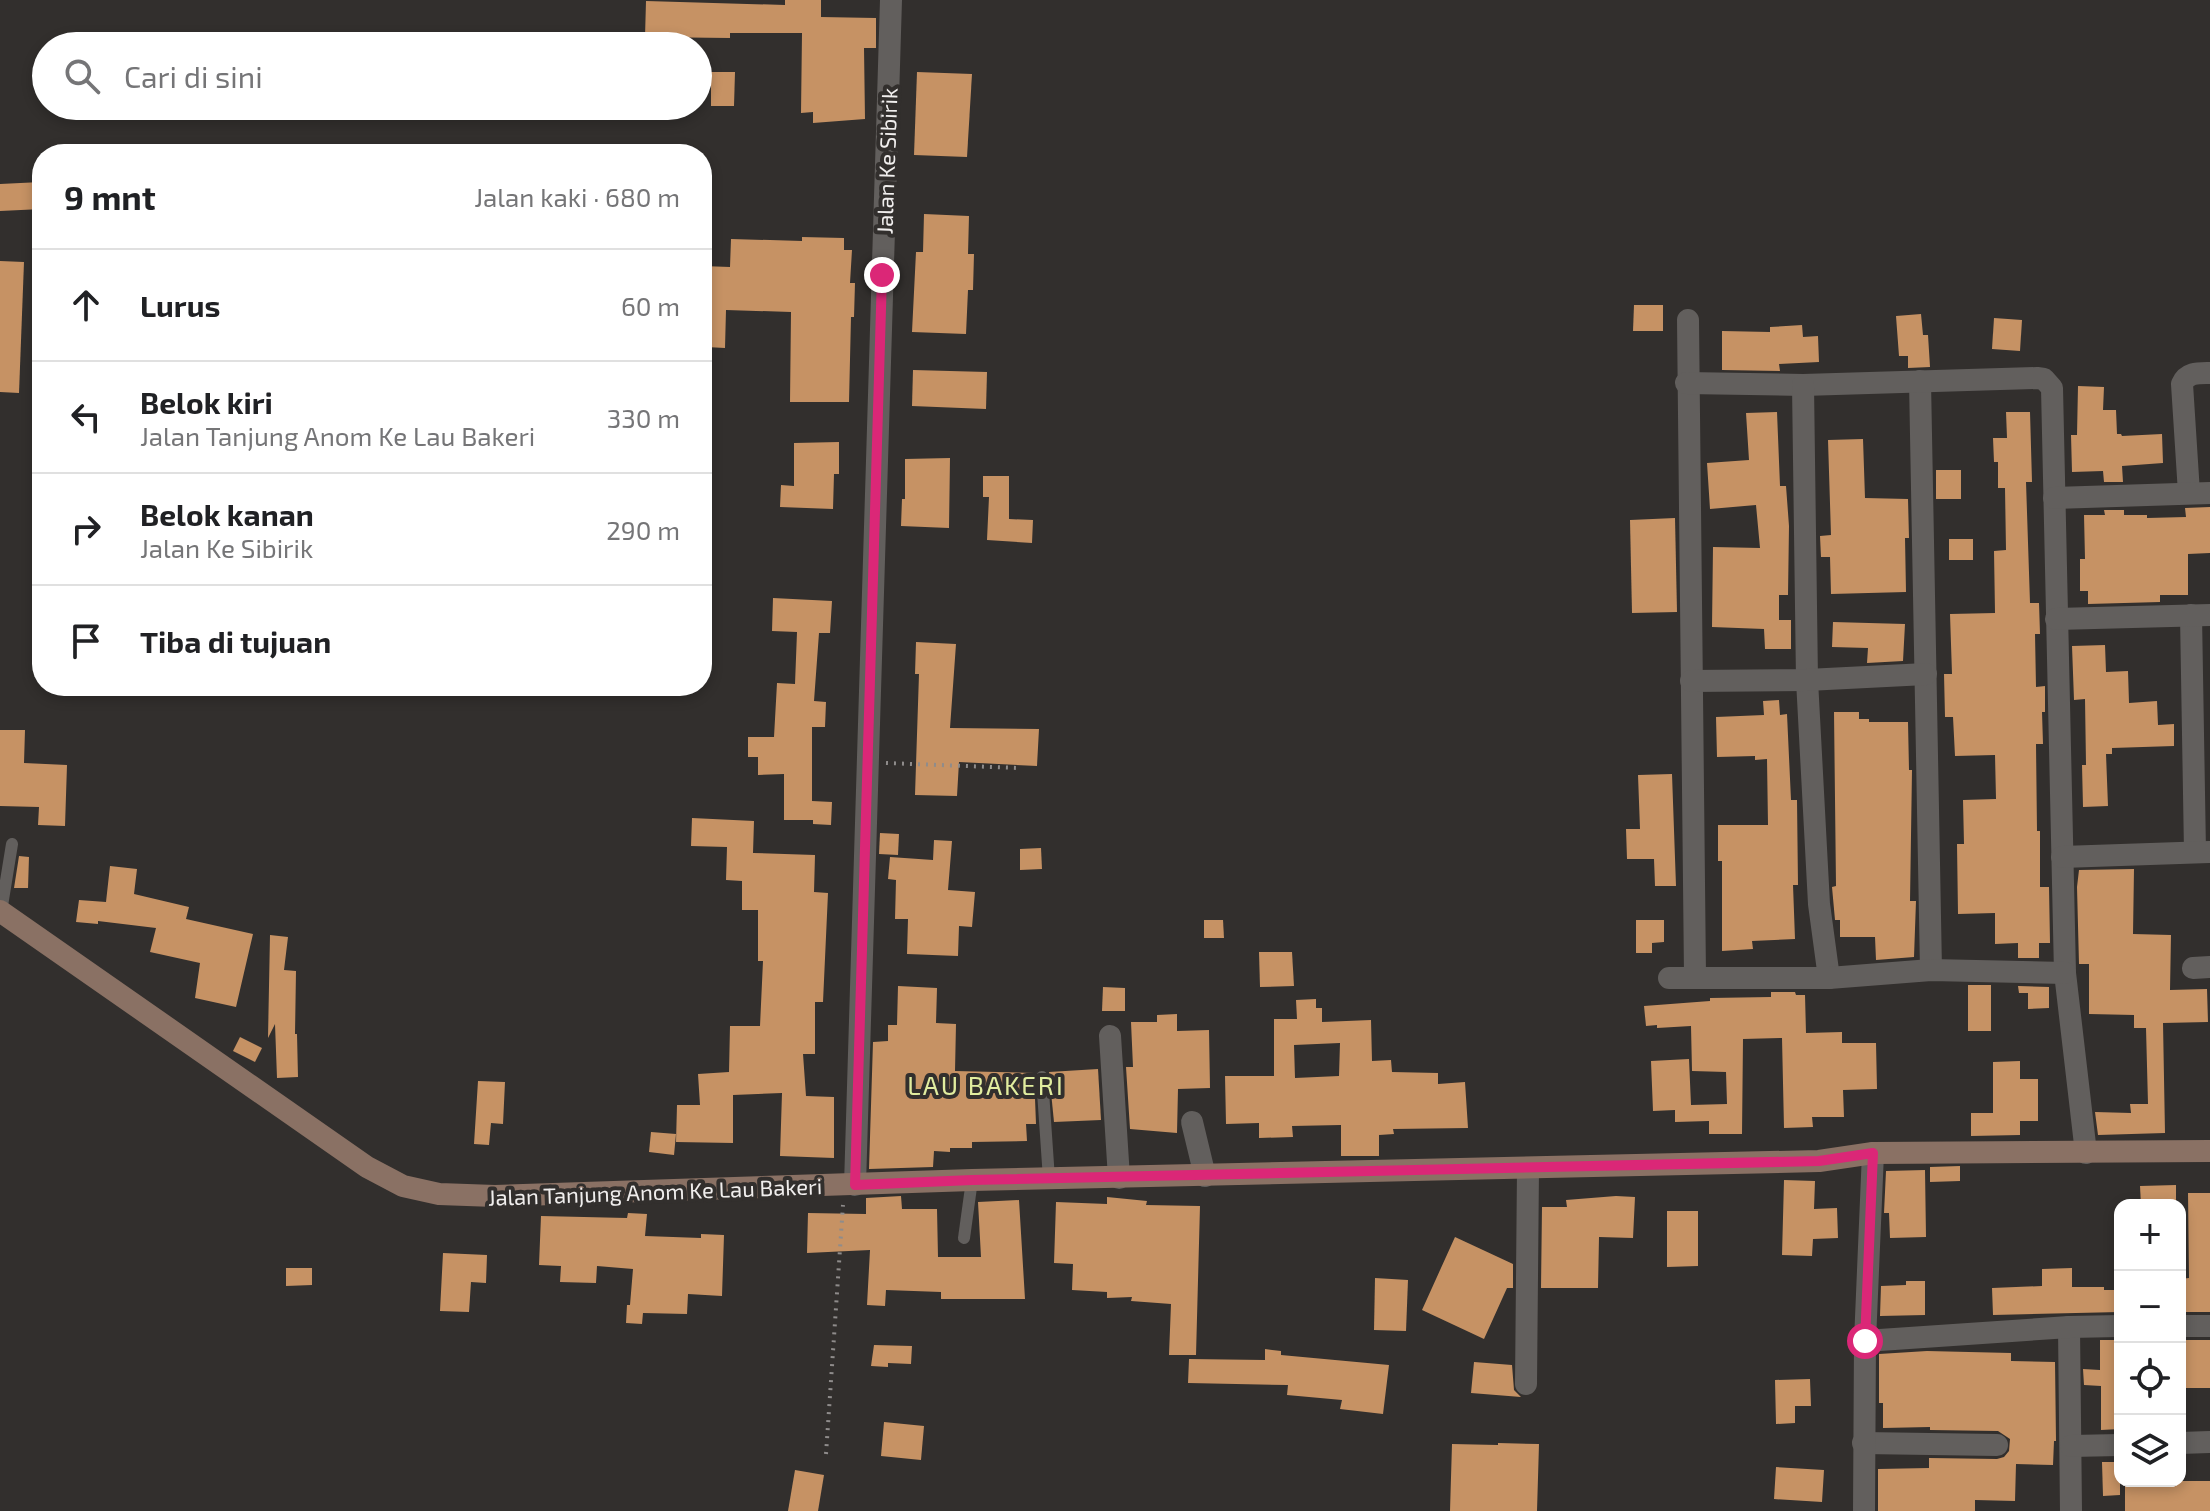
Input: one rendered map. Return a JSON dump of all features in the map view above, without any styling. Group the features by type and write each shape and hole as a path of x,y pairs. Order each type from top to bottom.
{"main road":[{"name":"Jalan Tanjung Anom Ke Lau Bakeri","path":"0,911 367,1167 403,1186 439,1194 495,1196 972,1180 1819,1161 1873,1153 2210,1151"}],"street":[{"name":"Jalan Ke Sibirik","path":"849,1185 891,0"},
{"path":"1688,320 1686,383 1695,976"},
{"path":"2054,498 2199,493 2182,384 2184,378 2193,373 2210,373"},
{"path":"1686,383 1803,385 2044,379 2052,388 2065,973 2086,1153"},
{"path":"1920,381 1931,970"},
{"path":"1803,385 1807,680 1819,904 1829,978"},
{"path":"2056,619 2200,615 2202,852 2062,857"},
{"path":"1691,681 1807,680 1926,674"},
{"path":"1669,978 1829,978 1931,970 2065,973"},
{"path":"1110,1036 1119,1178"},
{"path":"1192,1122 1205,1176"},
{"path":"1864,1511 1865,1341 1873,1153"},
{"path":"1526,1384 1528,1169"},
{"path":"1865,1341 2114,1326"},
{"path":"2186,1326 2210,1326"},
{"path":"2069,1327 2071,1511"},
{"path":"2186,1443 2210,1442"},
{"path":"1863,1443 1997,1445"},
{"path":"2071,1446 2114,1445"}],"lane":[{"path":"0,911 12,844"},
{"path":"1042,1077 1049,1179"},
{"path":"964,1238 972,1180"}],"path":[{"path":"866,762 1019,768"},
{"path":"826,1454 849,1185"}],"building":[{"path":"785,0 821,0 821,17 876,18 876,48 864,48 865,119 813,123 813,112 801,113 802,33 730,33 730,38 712,38 712,32 645,32 646,1 785,5"},
{"path":"712,72 735,72 734,106 712,106"},
{"path":"917,72 972,74 967,157 914,155"},
{"path":"32,182 32,209 0,211 0,184"},
{"path":"924,214 969,216 968,254 974,254 973,290 968,290 966,334 912,332 916,252 923,252"},
{"path":"802,237 844,238 844,250 852,250 850,283 855,283 849,402 790,402 791,312 726,310 725,348 712,347 712,266 730,267 731,239 802,241"},
{"path":"0,261 24,262 19,393 0,392"},
{"path":"1634,305 1663,305 1663,331 1633,331"},
{"path":"1921,314 1923,335 1928,335 1930,367 1908,368 1908,356 1899,356 1896,316"},
{"path":"1994,318 2022,320 2020,351 1992,349"},
{"path":"1802,325 1803,337 1818,336 1819,362 1779,364 1780,371 1722,370 1722,331 1770,332 1770,327"},
{"path":"913,370 987,372 986,409 912,406"},
{"path":"2078,386 2104,387 2103,410 2116,410 2117,434 2162,434 2163,463 2122,466 2123,482 2104,482 2103,471 2072,472 2071,435 2077,435"},
{"path":"1777,412 1780,486 1786,486 1789,526 1788,595 1779,595 1779,620 1791,620 1791,649 1765,649 1764,629 1712,627 1713,547 1760,548 1756,505 1710,509 1707,463 1749,460 1746,413"},
{"path":"2006,412 2030,412 2032,482 2026,482 2030,603 2039,603 2040,634 2035,634 2036,687 2045,686 2043,744 2036,744 2037,831 2040,831 2040,887 2049,887 2050,943 2039,943 2039,958 2018,958 2018,943 1995,944 1995,913 1958,914 1957,844 1964,844 1963,800 1996,799 1995,755 1955,756 1953,717 1945,717 1944,674 1952,674 1950,614 1995,613 1994,551 2006,550 2005,488 1998,488 1998,462 1994,462 1993,438 2007,438"},
{"path":"1863,439 1865,498 1908,499 1906,592 1831,594 1830,557 1821,557 1820,536 1831,535 1828,440"},
{"path":"839,442 839,474 834,474 833,509 780,507 781,485 794,486 794,443"},
{"path":"950,458 949,528 901,526 905,459"},
{"path":"1936,470 1961,470 1961,499 1936,499"},
{"path":"983,476 1009,476 1009,519 1033,520 1032,543 987,540 989,497 983,497"},
{"path":"2210,507 2210,553 2188,554 2188,595 2160,595 2160,602 2088,604 2088,591 2080,591 2080,559 2085,559 2084,515 2105,515 2104,510 2124,510 2124,515 2147,515 2147,518 2186,517 2185,508"},
{"path":"1675,518 1677,612 1632,613 1630,520"},
{"path":"1949,539 1973,539 1973,560 1949,560"},
{"path":"773,598 832,601 830,633 819,633 814,701 826,702 825,727 812,727 812,801 832,802 831,825 813,824 813,820 784,820 784,774 758,775 758,757 748,757 748,737 774,737 777,683 795,684 797,632 772,631"},
{"path":"1833,622 1905,624 1903,661 1867,663 1868,648 1832,647"},
{"path":"916,642 956,644 950,728 1039,729 1037,766 959,762 957,796 915,795 919,674 915,674"},
{"path":"2105,645 2106,672 2128,671 2129,703 2157,701 2158,725 2174,724 2174,746 2112,748 2112,754 2106,754 2108,806 2083,807 2085,699 2074,700 2072,646"},
{"path":"1779,700 1780,715 1787,714 1791,800 1797,800 1798,885 1793,885 1795,939 1752,941 1753,949 1722,951 1722,861 1718,861 1718,825 1768,825 1767,759 1755,760 1755,756 1717,757 1716,717 1764,715 1763,701"},
{"path":"1834,712 1859,712 1859,719 1869,719 1869,722 1908,722 1909,770 1912,770 1910,901 1916,901 1914,957 1876,960 1875,937 1840,937 1840,920 1835,920 1832,887 1836,886"},
{"path":"0,730 25,730 24,763 67,765 65,826 38,825 39,807 0,806"},
{"path":"1672,774 1676,886 1655,886 1654,859 1627,859 1626,829 1640,829 1638,775"},
{"path":"692,818 754,821 753,853 815,855 814,892 828,893 823,1002 815,1002 815,1054 803,1054 806,1096 834,1097 834,1158 780,1156 782,1093 733,1095 733,1143 676,1142 677,1105 700,1105 698,1074 729,1072 730,1026 760,1026 763,961 758,961 758,910 742,910 742,881 726,880 727,847 691,846"},
{"path":"880,833 899,834 898,855 879,854"},
{"path":"934,840 952,841 948,890 975,892 972,927 959,926 958,956 907,954 908,919 895,919 896,880 888,879 890,857 933,860"},
{"path":"1041,848 1042,869 1020,870 1020,849"},
{"path":"19,856 29,857 28,888 14,888"},
{"path":"110,866 137,869 134,894 189,907 186,919 253,934 236,1007 195,998 200,963 150,952 156,928 98,921 98,924 76,922 79,900 106,902"},
{"path":"2134,869 2133,934 2171,935 2170,990 2207,989 2208,1022 2163,1023 2165,1133 2098,1135 2095,1112 2131,1113 2130,1104 2148,1104 2146,1028 2134,1028 2134,1015 2089,1014 2089,964 2079,964 2079,870"},
{"path":"1204,920 1223,920 1224,938 1204,938"},
{"path":"1636,920 1664,920 1664,942 1652,943 1652,953 1636,953"},
{"path":"270,935 288,937 284,970 296,971 298,1077 277,1078 275,1024 268,1038"},
{"path":"1259,952 1292,952 1294,986 1260,987"},
{"path":"1968,985 1991,985 1991,1031 1968,1031"},
{"path":"898,986 937,988 936,1023 956,1024 955,1071 1034,1073 1036,1124 1026,1124 1027,1141 972,1142 972,1148 934,1151 933,1167 869,1169 873,1042 888,1041 888,1025 897,1025"},
{"path":"2018,986 2049,987 2049,1008 2028,1009 2028,993 2019,993"},
{"path":"1103,987 1125,988 1125,1011 1102,1011"},
{"path":"1771,992 1805,995 1806,1033 1842,1032 1842,1043 1876,1043 1877,1089 1843,1090 1844,1117 1812,1117 1813,1127 1784,1128 1782,1038 1743,1039 1742,1134 1709,1134 1709,1121 1675,1122 1675,1110 1653,1111 1651,1061 1689,1059 1691,1105 1727,1104 1726,1072 1692,1071 1691,1026 1646,1026 1644,1006 1710,1001 1710,998 1771,997"},
{"path":"1316,999 1316,1008 1322,1008 1322,1022 1371,1020 1372,1061 1391,1060 1392,1072 1438,1073 1438,1084 1465,1082 1468,1128 1393,1129 1394,1134 1379,1135 1379,1156 1341,1156 1341,1125 1292,1126 1293,1137 1259,1138 1259,1123 1226,1124 1225,1076 1274,1076 1274,1019 1297,1019 1296,1000","holes":["1340,1043 1339,1076 1295,1078 1294,1045"]},
{"path":"1177,1014 1177,1031 1209,1030 1210,1088 1178,1089 1177,1133 1130,1129 1126,1067 1133,1067 1131,1022 1157,1022 1157,1015"},
{"path":"240,1037 262,1048 255,1062 233,1051"},
{"path":"2020,1061 2020,1079 2038,1079 2038,1121 2020,1121 2020,1135 1971,1136 1971,1113 1993,1113 1993,1062"},
{"path":"1098,1069 1101,1120 1054,1122 1049,1072"},
{"path":"478,1081 505,1082 503,1124 491,1123 489,1145 474,1144"},
{"path":"651,1132 676,1134 674,1155 649,1152"},
{"path":"1960,1166 1960,1181 1930,1182 1930,1167"},
{"path":"1925,1170 1926,1237 1890,1238 1889,1213 1884,1213 1886,1171"},
{"path":"1784,1180 1815,1181 1814,1209 1837,1208 1838,1238 1813,1239 1812,1256 1782,1255"},
{"path":"2176,1185 2176,1199 2141,1199 2140,1186"},
{"path":"2188,1193 2210,1193 2210,1312 2186,1312 2186,1278 2189,1278"},
{"path":"901,1196 902,1209 937,1209 938,1257 981,1257 978,1202 1019,1200 1025,1299 941,1299 941,1292 886,1290 885,1306 867,1305 870,1250 807,1253 808,1213 866,1214 866,1198"},
{"path":"1107,1197 1147,1201 1146,1205 1200,1206 1196,1355 1169,1355 1171,1304 1131,1301 1132,1297 1107,1298 1107,1292 1072,1290 1073,1264 1054,1263 1056,1202 1107,1204"},
{"path":"1635,1197 1633,1238 1599,1237 1598,1288 1541,1288 1542,1207 1567,1207 1566,1200"},
{"path":"1667,1211 1698,1211 1698,1266 1667,1267"},
{"path":"628,1213 647,1214 645,1236 701,1238 701,1234 724,1235 722,1296 688,1294 687,1314 643,1313 642,1324 626,1323 633,1269 597,1266 596,1283 560,1282 561,1266 539,1265 541,1216 627,1218"},
{"path":"1455,1237 1513,1264 1513,1288 1507,1288 1484,1339 1422,1310"},
{"path":"443,1253 487,1255 486,1283 471,1282 469,1312 440,1311"},
{"path":"286,1268 312,1268 312,1285 286,1286"},
{"path":"2072,1268 2072,1287 2114,1290 2114,1312 1993,1315 1992,1288 2042,1286 2042,1269"},
{"path":"1375,1278 1408,1280 1406,1331 1374,1330"},
{"path":"1906,1281 1925,1281 1925,1315 1880,1316 1881,1286 1906,1285"},
{"path":"2100,1340 2114,1340 2114,1429 2101,1430 2101,1386 2084,1385 2083,1369 2100,1370"},
{"path":"2186,1340 2210,1340 2210,1388 2186,1388"},
{"path":"874,1345 912,1346 911,1364 871,1366"},
{"path":"1265,1349 1281,1351 1281,1355 1389,1365 1383,1414 1340,1409 1342,1400 1287,1395 1288,1385 1188,1383 1189,1359 1265,1360"},
{"path":"1927,1351 2011,1353 2011,1361 2055,1362 2056,1441 2053,1465 2016,1464 2015,1501 1975,1500 1975,1511 1878,1511 1878,1469 1929,1468 1929,1458 1997,1459 2009,1451 2010,1439 1998,1431 1883,1428 1883,1403 1879,1403 1879,1354"},
{"path":"1474,1362 1512,1365 1514,1390 1521,1397 1471,1393"},
{"path":"1810,1379 1811,1406 1795,1406 1795,1423 1776,1424 1775,1380"},
{"path":"884,1422 924,1426 921,1460 881,1456"},
{"path":"1452,1444 1539,1444 1537,1511 1450,1511"},
{"path":"2102,1462 2114,1462 2114,1487 2120,1487 2120,1495 2103,1496"},
{"path":"1776,1467 1824,1470 1822,1502 1774,1499"},
{"path":"795,1470 824,1475 818,1511 788,1511"},
{"path":"2186,1481 2210,1481 2210,1511 2125,1511 2125,1487 2186,1487"}],"district":[{"name":"LAU BAKERI","path":"986,1084"}],"route":[{"path":"882,275 855,1185 1819,1161 1873,1153 1865,1341"}]}
